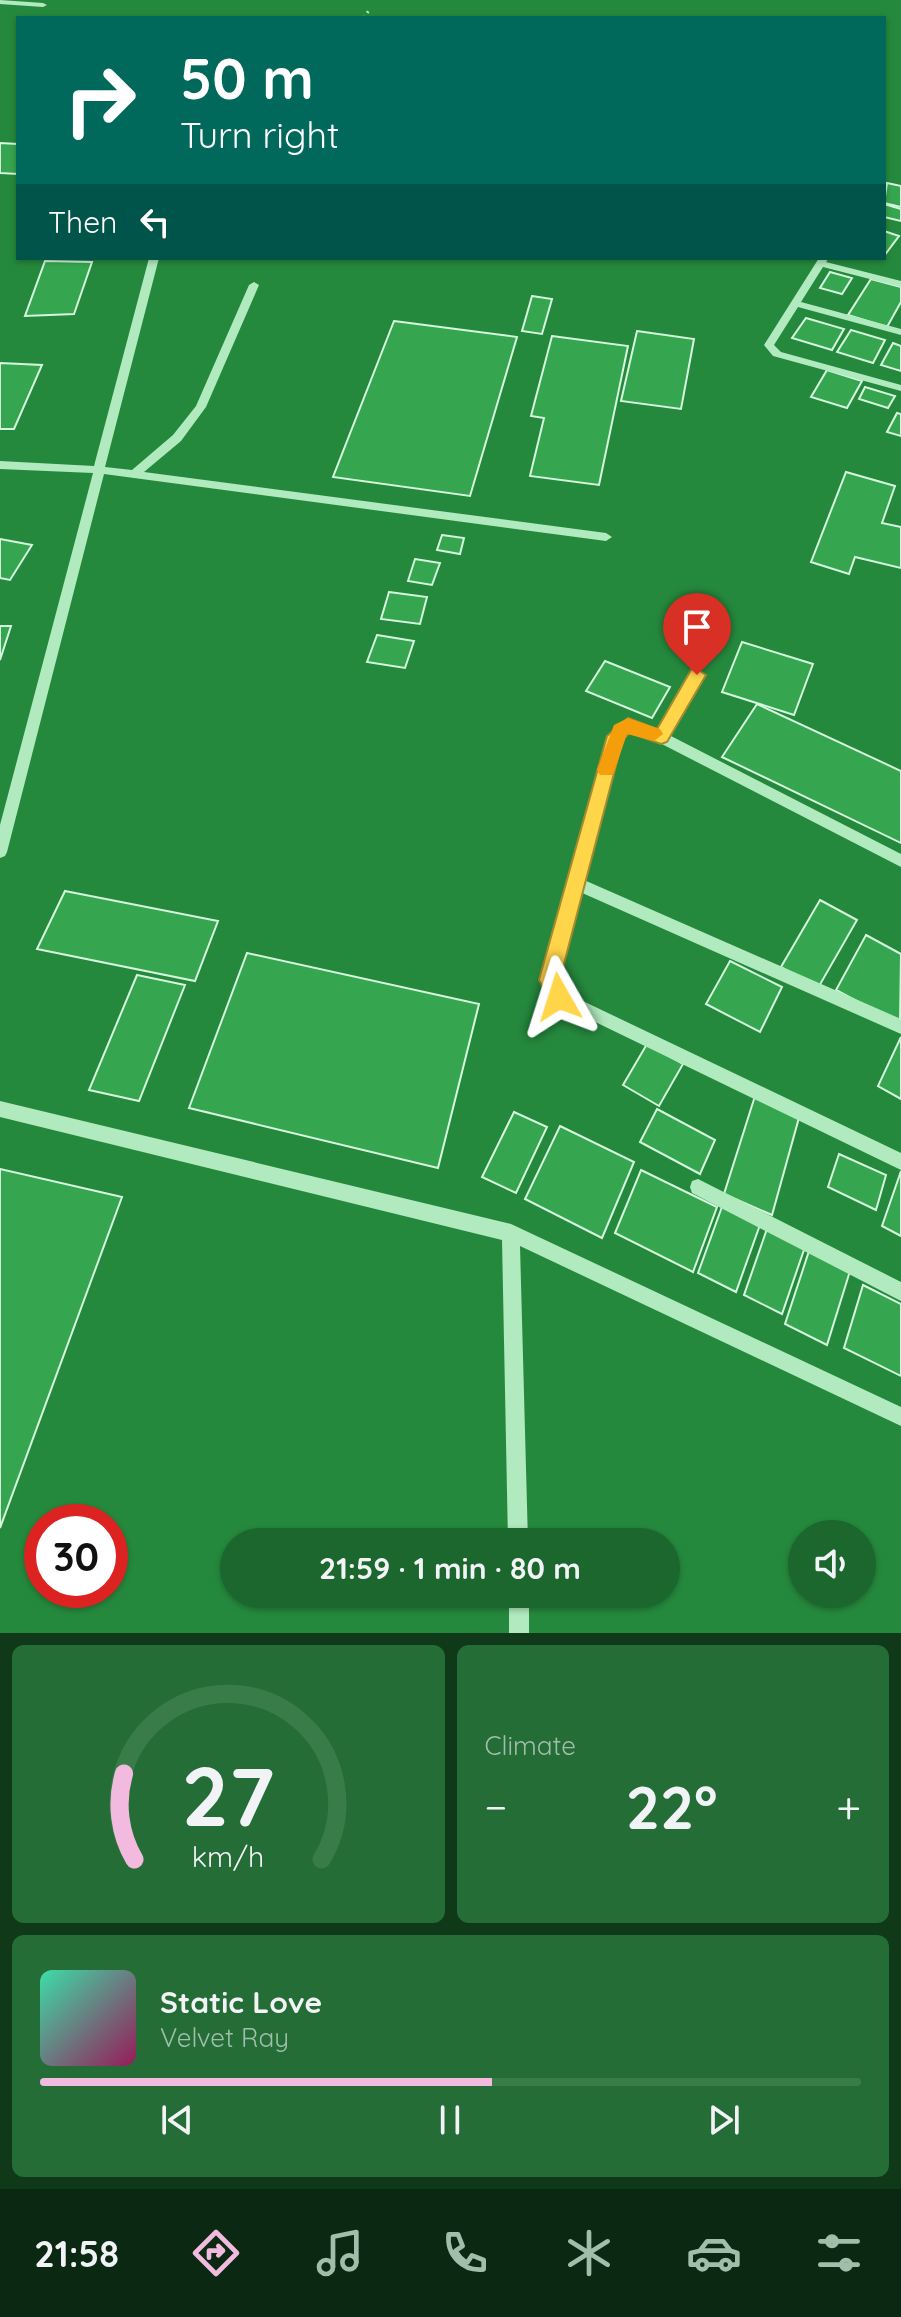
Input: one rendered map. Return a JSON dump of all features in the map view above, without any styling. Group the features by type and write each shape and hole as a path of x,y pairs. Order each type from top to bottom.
{"street":[{"path":"0,2 44,3"},
{"path":"0,852 153,260"},
{"path":"901,284 822,260 769,345 777,354 901,388"},
{"path":"135,474 177,438 201,407 254,285"},
{"path":"796,304 901,332"},
{"path":"0,465 135,474 606,537"},
{"path":"661,737 697,675"},
{"path":"901,861 661,737 628,725 616,736 549,980 559,997 901,1162"},
{"path":"577,884 901,1027"},
{"path":"0,1109 511,1233 901,1417"},
{"path":"698,1187 901,1292"},
{"path":"511,1233 518,1528"},
{"path":"519,1608 519,1633"}],"path":[{"path":"365,16 369,10"}],"building":[{"path":"0,143 16,144 16,174 0,173"},
{"path":"887,183 901,186 901,207 886,203"},
{"path":"886,205 901,209 901,221 886,217"},
{"path":"886,232 899,236 886,253"},
{"path":"45,261 92,262 74,314 25,316"},
{"path":"830,272 852,278 842,294 820,288"},
{"path":"871,279 901,287 901,302 887,327 848,315"},
{"path":"532,296 552,299 542,334 522,331"},
{"path":"806,318 844,329 832,350 792,338"},
{"path":"394,321 517,337 470,496 333,477"},
{"path":"851,330 885,340 873,363 837,352"},
{"path":"637,331 694,339 681,409 621,401"},
{"path":"552,336 628,346 599,485 530,476 544,418 531,416"},
{"path":"893,343 901,346 901,371 881,365"},
{"path":"0,363 42,365 14,429 0,429"},
{"path":"827,370 862,381 847,408 811,397"},
{"path":"865,387 895,396 888,408 859,399"},
{"path":"897,413 901,414 901,436 887,432"},
{"path":"846,472 895,486 882,523 901,527 901,568 855,557 849,574 811,562"},
{"path":"442,535 464,538 460,554 437,550"},
{"path":"0,539 32,545 10,580 0,578"},
{"path":"415,559 440,563 432,585 408,581"},
{"path":"389,592 427,597 420,624 381,619"},
{"path":"0,626 11,626 0,660"},
{"path":"377,635 414,641 405,668 367,662"},
{"path":"742,642 813,664 794,715 722,692"},
{"path":"605,661 670,687 652,718 586,691"},
{"path":"757,704 901,771 901,843 722,757"},
{"path":"65,891 218,921 195,981 37,949"},
{"path":"820,900 857,920 818,988 781,967"},
{"path":"866,935 901,954 900,1024 836,990"},
{"path":"247,953 479,1004 438,1168 189,1108"},
{"path":"730,961 782,987 760,1032 706,1004"},
{"path":"137,975 185,985 139,1101 89,1090"},
{"path":"901,1037 901,1099 878,1086"},
{"path":"647,1044 683,1064 659,1106 623,1085"},
{"path":"755,1096 800,1114 772,1215 724,1194"},
{"path":"657,1109 715,1140 700,1174 640,1142"},
{"path":"514,1112 547,1127 516,1193 482,1177"},
{"path":"560,1126 634,1162 602,1238 525,1199"},
{"path":"839,1154 886,1175 876,1210 828,1187"},
{"path":"0,1169 122,1197 0,1528"},
{"path":"641,1170 717,1207 693,1272 615,1233"},
{"path":"901,1171 901,1236 882,1226"},
{"path":"723,1204 761,1222 736,1292 698,1273"},
{"path":"768,1226 806,1244 782,1314 744,1295"},
{"path":"809,1251 850,1271 827,1345 785,1324"},
{"path":"863,1285 901,1304 901,1376 844,1348"}],"slow traffic":[{"path":"606,770 620,730 628,725 637,726 654,734"}],"route":[{"path":"559,997 551,989 549,980 616,736 628,725 661,737 697,675"}]}
